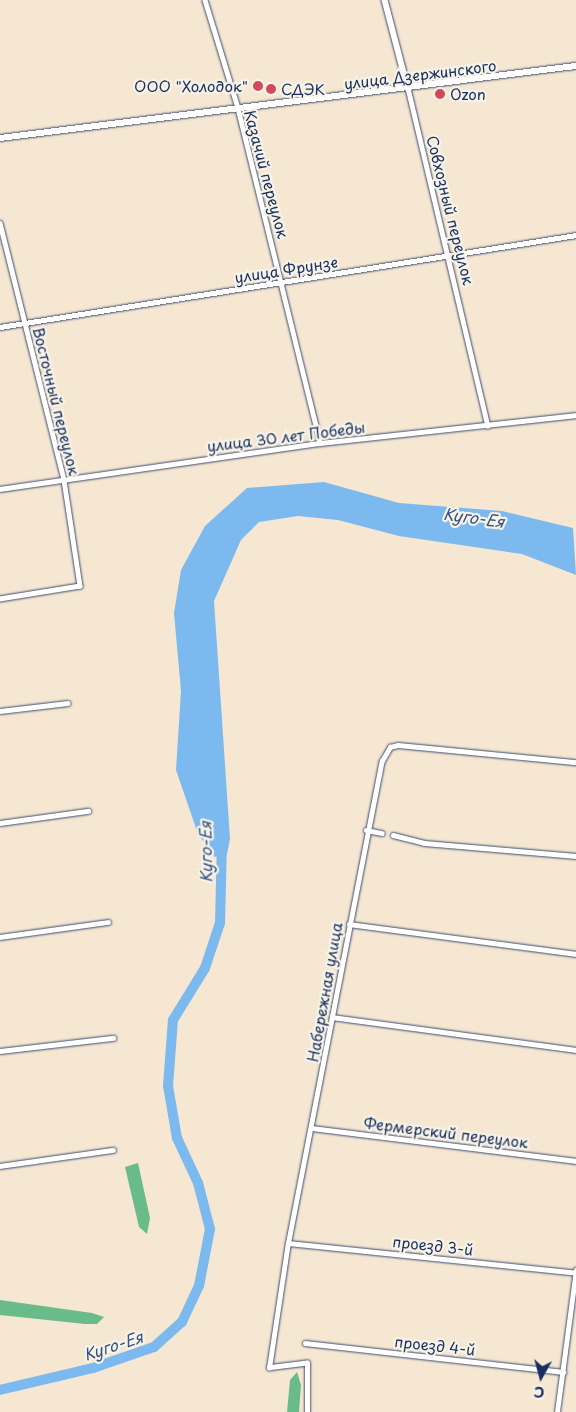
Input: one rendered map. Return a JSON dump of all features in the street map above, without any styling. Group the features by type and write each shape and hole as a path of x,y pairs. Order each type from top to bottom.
{"street":[{"name":"Казачий переулок","path":"205,0 238,108 320,443"},
{"name":"Совхозный переулок","path":"385,0 450,254 488,426"},
{"name":"улица Дзержинского","path":"0,138 576,66"},
{"name":"Восточный переулок","path":"0,223 64,480 80,586 0,599"},
{"name":"улица Фрунзе","path":"0,327 282,283 576,234"},
{"name":"улица 30 лет Победы","path":"0,489 320,443 576,415"},
{"path":"0,711 68,703"},
{"name":"Набережная улица","path":"307,1412 307,1362 269,1368 288,1243 312,1128 366,830 380,768 390,747 406,745 576,762"},
{"path":"0,824 88,811"},
{"path":"366,830 382,833"},
{"path":"393,836 424,842 576,856"},
{"path":"0,937 108,922"},
{"path":"349,924 576,954"},
{"path":"332,1017 576,1050"},
{"path":"0,1051 113,1038"},
{"name":"Фермерский переулок","path":"312,1128 576,1161"},
{"path":"0,1166 113,1150"},
{"name":"проезд 3-й","path":"288,1243 576,1272"},
{"path":"557,1412 576,1272"},
{"name":"проезд 4-й","path":"305,1344 563,1372"}],"green space":[{"path":"138,1163 150,1218 147,1234 139,1227 125,1167"},
{"path":"0,1300 92,1313 104,1317 97,1324 85,1324 0,1315"},
{"path":"297,1372 301,1385 299,1412 287,1412 290,1380"}],"water":[{"path":"324,482 399,503 502,511 573,528 576,575 522,554 399,536 338,520 298,516 259,522 241,540 214,601 230,839 227,854 215,857 198,834 176,770 181,691 174,613 181,570 205,526 247,488"}],"waterway":[{"name":"Куго-Ея","path":"0,1390 93,1368 154,1347 182,1322 199,1286 210,1229 198,1183 177,1138 168,1086 173,1020 205,968 220,923 222,842"}],"place":[{"name":"ООО \"Холодок\"","path":"258,86"},
{"name":"СДЭК","path":"271,89"},
{"name":"Ozon","path":"440,94"}]}
